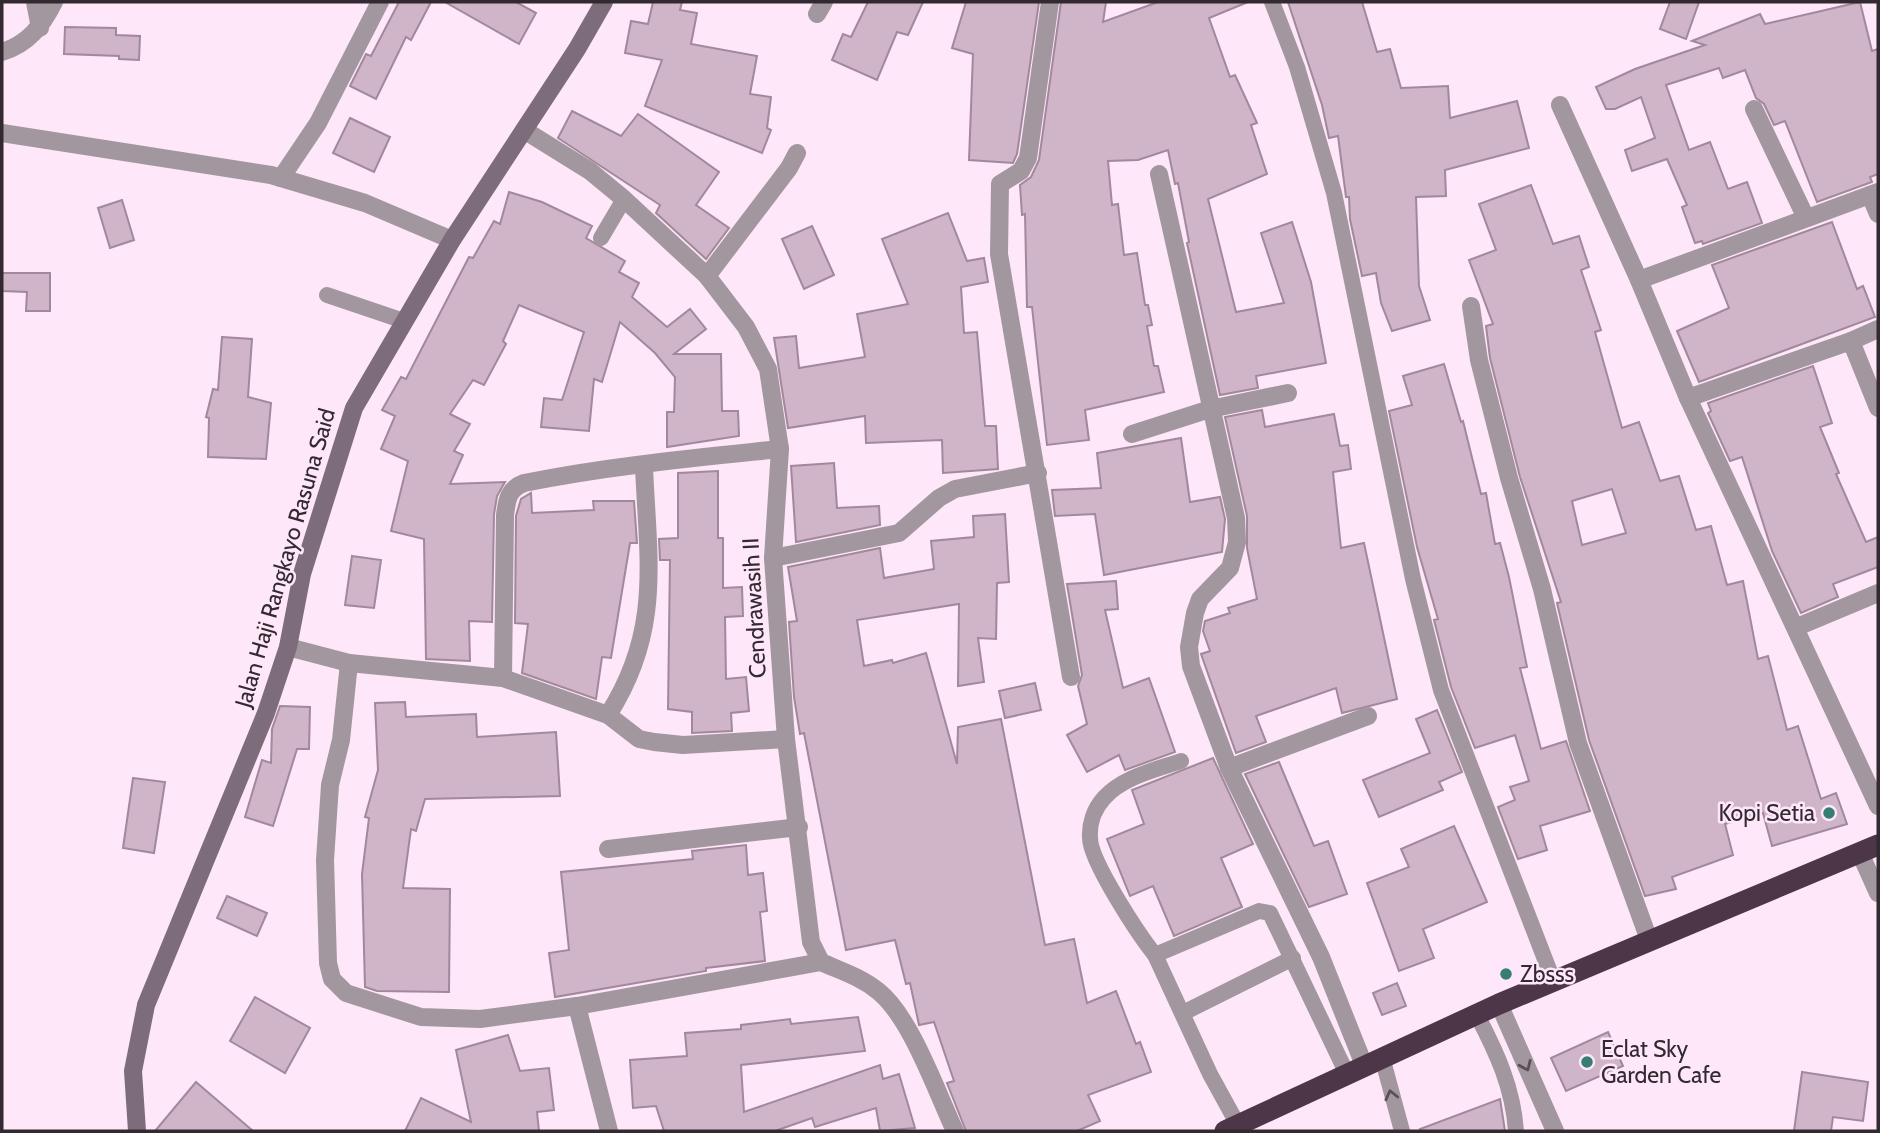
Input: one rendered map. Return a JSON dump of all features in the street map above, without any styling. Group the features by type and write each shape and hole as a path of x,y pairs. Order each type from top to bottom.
{"highway":[{"path":"1231,1128 1553,980 1869,849"}],"street":[{"path":"35,2 40,28"},
{"path":"2,52 15,48 40,28 54,2"},
{"path":"281,178 318,123 380,2"},
{"name":"Jalan Haji Rangkayo Rasuna Said","path":"137,1131 133,1071 146,1005 266,713 288,647 302,575 354,408 452,240 604,2"},
{"path":"1050,2 1028,158 1021,171 1000,184 999,254 1071,677"},
{"path":"1560,105 1639,280 1688,398 1797,627 1878,806"},
{"path":"1754,109 1806,218"},
{"name":"Cendrawasih II","path":"524,130 590,171 706,276 746,327 768,369 780,449 773,558 786,739 799,827 811,942 821,962"},
{"path":"2,132 281,178 365,203 452,240"},
{"path":"706,276 789,168 797,153"},
{"path":"1159,174 1236,518 1237,542 1230,568 1200,600 1189,647 1196,686 1229,768 1321,957 1364,1065"},
{"path":"1639,280 1874,194 1878,214"},
{"path":"1471,306 1482,373 1542,589 1578,743 1649,940"},
{"path":"1688,398 1878,329"},
{"path":"1851,341 1878,408"},
{"path":"1132,434 1210,409 1288,393"},
{"path":"503,678 505,515 509,493 517,485 615,467 644,467 780,449"},
{"path":"608,715 626,687 648,614 644,467"},
{"path":"773,558 900,533 939,498 955,489 1038,472"},
{"path":"1797,627 1878,593"},
{"path":"288,647 349,663 503,678 608,715 639,739 654,742 683,745 786,739"},
{"path":"349,663 341,740 330,785 325,860 328,963 332,979 346,993 421,1017 480,1019 577,1006 821,962 866,982 892,1006 921,1054 956,1131"},
{"path":"1229,768 1368,716"},
{"path":"608,849 799,827"},
{"path":"1869,849 1878,893"},
{"path":"1499,1004 1555,1131"},
{"path":"577,1006 609,1131"}],"lane":[{"path":"1272,2 1297,67 1334,193 1413,579 1441,690 1553,980"},
{"path":"601,238 624,199"},
{"path":"327,295 404,321"},
{"path":"1181,761 1128,780 1104,798 1093,816 1089,840 1126,915 1155,955 1210,1074 1231,1128"},
{"path":"1155,955 1264,910 1270,913 1293,958 1364,1065 1402,1131"},
{"path":"1182,1013 1293,958"},
{"path":"1476,1015 1497,1053 1514,1100 1516,1131"}],"building":[{"path":"399,2 431,2 411,40 406,37 376,99 350,86 366,54 371,56"},
{"path":"445,2 516,2 536,13 519,44"},
{"path":"653,2 682,2 680,10 697,13 691,44 757,56 750,94 771,97 767,128 771,130 762,153 645,106 662,60 625,53 631,21 648,24"},
{"path":"868,2 923,2 908,35 897,32 877,80 832,60 843,34 851,37"},
{"path":"966,2 1039,2 1017,154 1013,163 969,160 973,54 952,48"},
{"path":"1061,2 1106,2 1103,22 1158,2 1248,2 1209,18 1230,77 1235,75 1257,123 1251,125 1267,174 1208,199 1236,312 1284,303 1261,233 1292,222 1311,282 1326,363 1256,376 1258,388 1220,395 1187,243 1189,242 1178,183 1175,184 1168,150 1138,160 1108,161 1112,205 1118,204 1124,255 1137,253 1145,305 1148,305 1152,325 1147,326 1154,366 1158,366 1164,392 1085,410 1089,440 1047,445 1032,307 1027,307 1025,214 1022,215 1020,185 1031,177 1039,160"},
{"path":"1288,2 1362,2 1377,52 1390,49 1401,88 1448,86 1450,118 1517,101 1529,148 1445,170 1446,196 1416,197 1419,286 1430,320 1392,331 1381,303 1376,273 1362,276 1350,219 1349,197 1346,197 1338,136 1329,138 1322,105"},
{"path":"1670,2 1699,2 1686,39 1660,29"},
{"path":"1860,2 1872,51 1878,49 1878,174 1870,177 1872,182 1817,202 1785,121 1774,125 1764,104 1756,98 1745,70 1723,78 1719,68 1666,85 1689,150 1710,142 1728,189 1747,182 1762,223 1703,244 1702,241 1695,243 1682,207 1687,205 1667,159 1632,171 1625,150 1655,138 1641,97 1615,109 1606,109 1596,87 1635,69 1705,45 1692,41 1760,14 1765,24"},
{"path":"65,27 116,28 116,35 140,36 139,60 119,59 119,56 64,54"},
{"path":"572,111 621,136 638,114 719,172 696,205 729,228 706,259 656,213 660,205 558,138"},
{"path":"350,118 390,137 374,172 333,153"},
{"path":"1531,185 1553,244 1579,236 1589,267 1581,270 1601,330 1595,332 1622,428 1639,422 1660,481 1679,476 1696,530 1711,526 1727,585 1743,581 1758,659 1768,656 1787,730 1798,726 1821,799 1836,793 1847,824 1772,846 1763,813 1725,824 1733,855 1672,877 1676,889 1645,896 1589,740 1557,603 1561,602 1520,477 1490,358 1486,326 1493,324 1469,260 1496,250 1479,204","holes":["1612,489 1626,533 1582,545 1572,501"]},
{"path":"509,192 542,202 592,226 586,238 625,261 619,272 639,283 632,297 667,327 690,309 706,329 674,354 721,354 722,411 738,411 739,436 667,447 667,412 674,412 675,377 655,353 620,322 602,382 594,379 589,431 541,427 544,398 562,400 584,332 519,305 503,341 506,344 484,385 473,380 450,414 470,424 454,451 463,455 450,484 505,482 497,496 494,514 492,622 469,621 470,661 426,659 424,539 391,531 408,461 381,449 395,416 382,410 401,377 406,379 469,257 473,258 494,221 500,224"},
{"path":"122,200 134,240 110,248 98,208"},
{"path":"948,213 967,261 984,258 988,282 961,287 964,333 977,332 985,426 996,426 998,469 943,473 942,440 866,443 865,416 788,428 774,338 796,336 799,368 865,357 857,314 908,304 882,239"},
{"path":"1832,222 1857,289 1863,286 1875,317 1699,382 1677,331 1729,308 1712,265"},
{"path":"812,226 834,275 804,289 782,239"},
{"path":"2,273 50,273 50,311 26,311 27,292 2,291"},
{"path":"222,337 252,339 248,397 271,403 266,459 208,457 209,418 206,417 213,389 218,390"},
{"path":"1444,364 1461,422 1463,421 1481,494 1486,493 1495,544 1500,543 1509,577 1527,667 1520,668 1541,749 1566,741 1590,811 1540,826 1547,850 1518,859 1498,807 1515,800 1510,787 1529,781 1515,735 1475,748 1451,687 1434,620 1438,619 1417,547 1389,411 1412,405 1403,376"},
{"path":"1813,366 1832,423 1820,427 1839,473 1836,474 1866,542 1878,537 1878,567 1833,584 1838,597 1801,613 1772,551 1742,457 1730,461 1708,413 1711,411 1708,403"},
{"path":"1262,410 1265,427 1334,414 1340,446 1348,445 1351,469 1333,472 1341,548 1364,543 1397,699 1342,713 1336,688 1256,716 1266,742 1236,753 1201,654 1210,651 1203,631 1205,621 1230,613 1228,608 1257,599 1247,548 1247,516 1225,417"},
{"path":"1181,438 1190,502 1220,497 1225,519 1222,552 1104,575 1095,514 1055,516 1052,490 1101,488 1097,453"},
{"path":"834,463 837,508 879,506 880,525 796,542 791,466"},
{"path":"718,471 718,538 723,538 723,588 742,587 743,616 725,617 726,679 746,677 749,711 731,713 732,731 692,733 692,712 668,709 670,560 660,560 659,539 678,538 678,473"},
{"path":"531,493 532,513 594,510 593,501 634,501 637,543 630,543 611,658 602,657 596,699 522,673 528,624 515,623 516,516 521,499"},
{"path":"1005,514 1009,582 997,583 996,639 978,638 984,682 958,686 959,604 857,620 864,666 892,660 893,663 926,653 957,764 958,727 1001,719 1045,945 1074,939 1087,1003 1116,991 1136,1044 1140,1042 1151,1072 1088,1095 1100,1121 1077,1131 966,1131 947,1083 954,1081 934,1022 919,1025 910,983 906,984 895,940 846,950 804,733 800,734 794,697 789,622 797,621 788,567 880,548 884,578 934,569 931,541 974,537 973,516"},
{"path":"352,556 381,560 374,608 345,605"},
{"path":"1116,581 1118,609 1105,610 1123,688 1149,678 1175,752 1125,770 1119,755 1087,772 1067,735 1087,724 1078,686 1082,675 1067,584"},
{"path":"1035,683 1041,710 1005,718 999,691"},
{"path":"405,702 406,717 476,714 477,737 556,732 560,796 425,799 416,831 411,829 403,888 450,889 449,992 377,991 365,987 362,874 369,818 365,817 378,770 375,703"},
{"path":"280,706 310,707 309,749 297,749 273,826 245,817 262,760 271,763 272,729"},
{"path":"1437,710 1462,772 1439,782 1443,790 1379,817 1363,780 1430,753 1416,719"},
{"path":"1213,758 1253,844 1221,858 1242,907 1174,936 1153,886 1130,896 1107,839 1144,824 1132,790"},
{"path":"1279,762 1314,846 1328,841 1347,894 1309,907 1245,774"},
{"path":"133,778 165,782 154,853 123,848"},
{"path":"1454,826 1487,902 1423,929 1434,958 1399,971 1367,883 1409,867 1401,849"},
{"path":"746,845 748,875 763,873 767,911 760,912 765,961 706,968 706,971 555,997 549,953 569,950 561,872 693,859 692,851"},
{"path":"227,896 267,913 257,936 217,918"},
{"path":"1397,983 1406,1006 1382,1015 1373,993"},
{"path":"255,997 310,1028 285,1073 230,1041"},
{"path":"858,1017 865,1051 741,1065 744,1112 880,1065 883,1079 899,1074 915,1128 880,1131 876,1108 815,1127 812,1118 775,1131 664,1131 656,1106 633,1108 630,1060 687,1056 685,1033 741,1029 741,1025 790,1019 791,1024"},
{"name":"Eclat Sky Garden Cafe","path":"1608,1032 1623,1066 1566,1091 1551,1058"},
{"path":"508,1035 520,1071 549,1068 554,1110 537,1112 539,1131 405,1131 421,1098 471,1122 456,1050"},
{"path":"1802,1072 1868,1082 1863,1121 1833,1117 1831,1131 1794,1131"},
{"path":"196,1082 253,1131 155,1131"},
{"path":"1500,1099 1505,1131 1420,1129"}],"place":[{"name":"Kopi Setia","path":"1829,813"},
{"name":"Zbsss","path":"1506,974"},
{"name":"Eclat Sky Garden Cafe","path":"1587,1062"}]}
